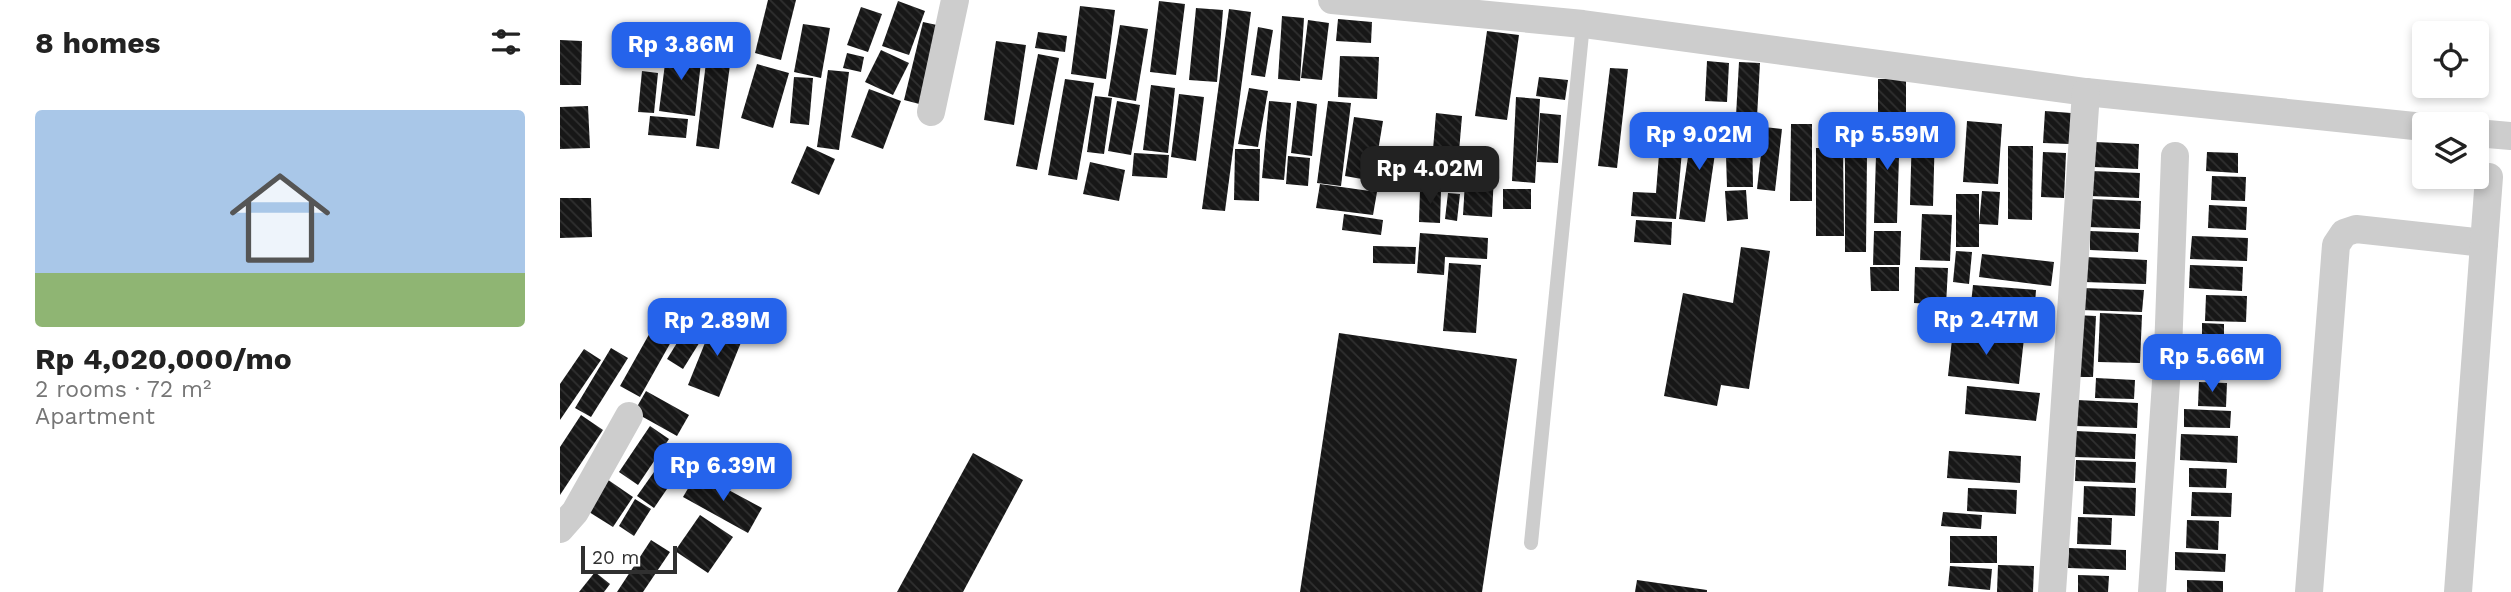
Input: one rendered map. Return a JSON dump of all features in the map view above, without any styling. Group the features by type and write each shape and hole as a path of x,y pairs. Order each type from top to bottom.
{"street":[{"path":"931,112 955,0"},
{"path":"1332,0 1583,24 2086,92 2412,126"},
{"path":"2052,592 2086,92"},
{"path":"2489,134 2511,136"},
{"path":"2152,592 2168,352 2175,156"},
{"path":"2458,592 2488,189"},
{"path":"2309,592 2336,244 2344,233 2356,229 2484,243"},
{"path":"560,529 575,512 629,416"}],"lane":[{"path":"1531,542 1583,24"}],"building":[{"path":"768,0 796,0 781,60 755,53"},
{"path":"898,1 925,11 909,55 882,46"},
{"path":"1159,1 1185,4 1176,75 1150,72"},
{"path":"1080,6 1115,10 1106,79 1071,74"},
{"path":"861,7 882,14 868,52 847,45"},
{"path":"1196,8 1223,10 1217,82 1189,80"},
{"path":"1229,9 1251,12 1225,211 1202,209"},
{"path":"1282,16 1304,18 1300,81 1278,79"},
{"path":"1338,19 1372,22 1371,43 1336,41"},
{"path":"1308,20 1329,23 1322,80 1301,78"},
{"path":"923,22 946,27 927,106 904,100"},
{"path":"803,24 830,28 821,78 794,72"},
{"path":"1120,25 1148,29 1136,101 1108,96"},
{"path":"1258,27 1273,30 1265,77 1251,75"},
{"path":"1487,31 1519,35 1507,120 1475,116"},
{"path":"1038,32 1067,36 1065,52 1035,48"},
{"path":"560,40 582,41 581,85 560,85"},
{"path":"996,41 1026,45 1014,125 984,120"},
{"path":"667,48 702,53 695,116 659,111"},
{"path":"881,50 909,63 893,95 865,82"},
{"path":"847,53 864,57 861,72 843,68"},
{"path":"707,54 731,57 719,149 696,146"},
{"path":"1038,54 1059,58 1037,170 1016,166"},
{"path":"1340,56 1379,57 1377,99 1338,97"},
{"path":"1707,61 1729,63 1727,102 1705,101"},
{"path":"1739,62 1760,63 1757,117 1736,116"},
{"path":"757,64 789,73 773,128 741,118"},
{"path":"1610,68 1628,69 1617,168 1598,166"},
{"path":"828,70 849,72 839,150 817,147"},
{"path":"642,71 658,73 654,113 638,112"},
{"path":"794,77 813,78 809,125 790,123"},
{"path":"1539,77 1568,80 1565,100 1536,96"},
{"path":"1065,79 1094,83 1077,180 1048,175"},
{"path":"1878,79 1906,79 1906,116 1878,115"},
{"path":"1151,85 1175,88 1168,153 1143,150"},
{"path":"1249,88 1268,91 1258,147 1238,144"},
{"path":"869,89 901,101 883,149 851,137"},
{"path":"1179,94 1204,97 1196,161 1171,157"},
{"path":"1095,96 1112,98 1104,154 1087,152"},
{"path":"1516,97 1540,99 1535,183 1512,181"},
{"path":"1117,101 1140,105 1131,155 1108,151"},
{"path":"1269,101 1291,103 1284,180 1262,178"},
{"path":"1297,101 1317,104 1312,156 1291,153"},
{"path":"1328,101 1351,103 1341,186 1317,183"},
{"path":"588,106 590,148 560,149 560,107"},
{"path":"2045,111 2071,113 2070,144 2043,143"},
{"path":"1436,113 1462,116 1456,188 1430,186"},
{"path":"1540,113 1561,115 1558,163 1537,162"},
{"path":"1662,115 1685,117 1676,219 1631,216 1633,192 1656,193"},
{"path":"650,116 688,119 686,138 648,135"},
{"path":"1354,117 1383,121 1373,181 1345,176"},
{"path":"1877,121 1900,122 1897,223 1874,223"},
{"path":"1967,121 2002,124 1998,184 1963,182"},
{"path":"1693,122 1719,126 1705,222 1679,219"},
{"path":"1752,124 1753,187 1727,187 1725,125"},
{"path":"1791,124 1812,124 1812,201 1790,201"},
{"path":"1764,127 1782,129 1775,191 1757,189"},
{"path":"1912,130 1935,130 1933,206 1910,205"},
{"path":"2095,142 2139,144 2138,169 2094,167"},
{"path":"807,146 835,159 819,195 791,183"},
{"path":"2008,146 2033,146 2032,220 2008,219"},
{"path":"1816,148 1843,148 1844,236 1816,236"},
{"path":"1235,149 1260,149 1259,201 1234,200"},
{"path":"1467,149 1495,151 1492,217 1463,215"},
{"path":"2043,152 2066,153 2064,198 2041,197"},
{"path":"2207,152 2238,153 2238,173 2206,171"},
{"path":"1134,153 1169,155 1167,178 1132,176"},
{"path":"1845,154 1867,154 1866,252 1845,252"},
{"path":"1288,156 1310,158 1308,186 1286,184"},
{"path":"1090,162 1125,170 1119,201 1083,194"},
{"path":"2091,171 2140,173 2139,198 2090,196"},
{"path":"2212,176 2246,177 2245,201 2211,200"},
{"path":"1320,184 1377,192 1373,215 1316,208"},
{"path":"1420,189 1441,190 1440,223 1419,222"},
{"path":"1503,189 1531,189 1531,209 1503,209"},
{"path":"1746,190 1748,219 1727,221 1725,191"},
{"path":"1982,191 2000,192 1998,225 1979,224"},
{"path":"1448,193 1460,194 1457,221 1445,219"},
{"path":"1956,194 1979,194 1979,247 1956,247"},
{"path":"560,198 591,198 592,237 560,238"},
{"path":"2089,199 2141,201 2140,229 2088,227"},
{"path":"2209,205 2247,207 2246,230 2208,228"},
{"path":"1344,214 1383,220 1381,235 1342,230"},
{"path":"1922,214 1952,215 1950,261 1920,260"},
{"path":"1636,220 1672,222 1671,245 1634,242"},
{"path":"1874,231 1901,231 1900,265 1873,265"},
{"path":"2090,231 2139,233 2138,252 2090,250"},
{"path":"1420,233 1488,238 1487,259 1445,257 1444,275 1417,273"},
{"path":"2192,236 2248,238 2247,261 2190,259"},
{"path":"1373,246 1416,247 1415,264 1373,263"},
{"path":"1741,247 1770,251 1749,389 1721,385 1717,406 1664,396 1683,293 1733,303"},
{"path":"1956,251 1972,252 1969,284 1953,282"},
{"path":"1982,254 2054,262 2051,286 1979,277"},
{"path":"2085,257 2147,260 2146,284 2084,282"},
{"path":"1449,263 1481,265 1476,333 1443,331"},
{"path":"2190,265 2243,267 2242,291 2189,288"},
{"path":"1870,267 1899,267 1899,291 1871,291"},
{"path":"1915,267 1948,268 1946,305 1914,303"},
{"path":"1973,285 2036,290 2033,329 1969,323"},
{"path":"2082,288 2144,290 2142,312 2081,310"},
{"path":"2206,295 2247,296 2246,322 2205,321"},
{"path":"2100,313 2142,315 2140,363 2098,362"},
{"path":"2074,315 2096,316 2093,377 2071,377"},
{"path":"715,318 746,330 719,397 688,385"},
{"path":"656,322 676,333 640,397 620,386"},
{"path":"690,322 706,332 683,369 667,359"},
{"path":"2202,323 2224,324 2224,347 2202,346"},
{"path":"1953,330 2024,338 2019,384 1948,376"},
{"path":"1339,333 1517,359 1482,592 1300,592"},
{"path":"611,348 628,358 591,417 575,408"},
{"path":"584,349 601,360 560,420 560,384"},
{"path":"2187,351 2240,352 2239,375 2186,372"},
{"path":"2096,378 2135,380 2134,399 2095,398"},
{"path":"2199,382 2227,383 2226,407 2198,406"},
{"path":"1967,386 2040,393 2036,421 1965,414"},
{"path":"646,391 689,415 677,436 634,412"},
{"path":"2077,400 2138,403 2137,428 2075,426"},
{"path":"2184,409 2231,411 2230,428 2184,427"},
{"path":"581,415 603,430 560,495 560,447"},
{"path":"650,426 669,439 638,485 619,472"},
{"path":"2076,431 2136,434 2135,459 2075,457"},
{"path":"2181,434 2238,436 2237,463 2180,460"},
{"path":"1949,451 2021,456 2020,483 1947,478"},
{"path":"973,453 1023,480 963,592 897,592"},
{"path":"666,455 682,467 654,508 637,496"},
{"path":"2076,460 2136,462 2135,483 2075,481"},
{"path":"2189,468 2227,469 2226,488 2189,487"},
{"path":"697,473 762,508 748,533 683,497"},
{"path":"601,475 633,497 613,527 581,507"},
{"path":"2084,486 2136,488 2135,516 2083,514"},
{"path":"1968,488 2017,490 2016,514 1967,511"},
{"path":"2192,492 2232,493 2231,517 2191,516"},
{"path":"635,499 651,509 634,536 619,526"},
{"path":"1943,512 1982,515 1981,529 1941,526"},
{"path":"700,515 733,537 708,573 675,551"},
{"path":"2078,517 2112,518 2111,545 2077,544"},
{"path":"2187,520 2219,521 2218,550 2186,548"},
{"path":"1950,536 1997,536 1997,563 1950,563"},
{"path":"651,540 670,552 643,592 617,592"},
{"path":"2069,548 2126,550 2126,570 2068,568"},
{"path":"2175,552 2226,554 2225,572 2175,570"},
{"path":"1998,565 2034,566 2033,592 1997,592"},
{"path":"1950,566 1992,569 1990,590 1948,586"},
{"path":"595,572 610,584 604,592 579,592"},
{"path":"2078,575 2109,576 2108,592 2078,592"},
{"path":"1637,580 1707,590 1707,592 1635,592"},
{"path":"2187,580 2223,581 2223,592 2187,592"}]}
